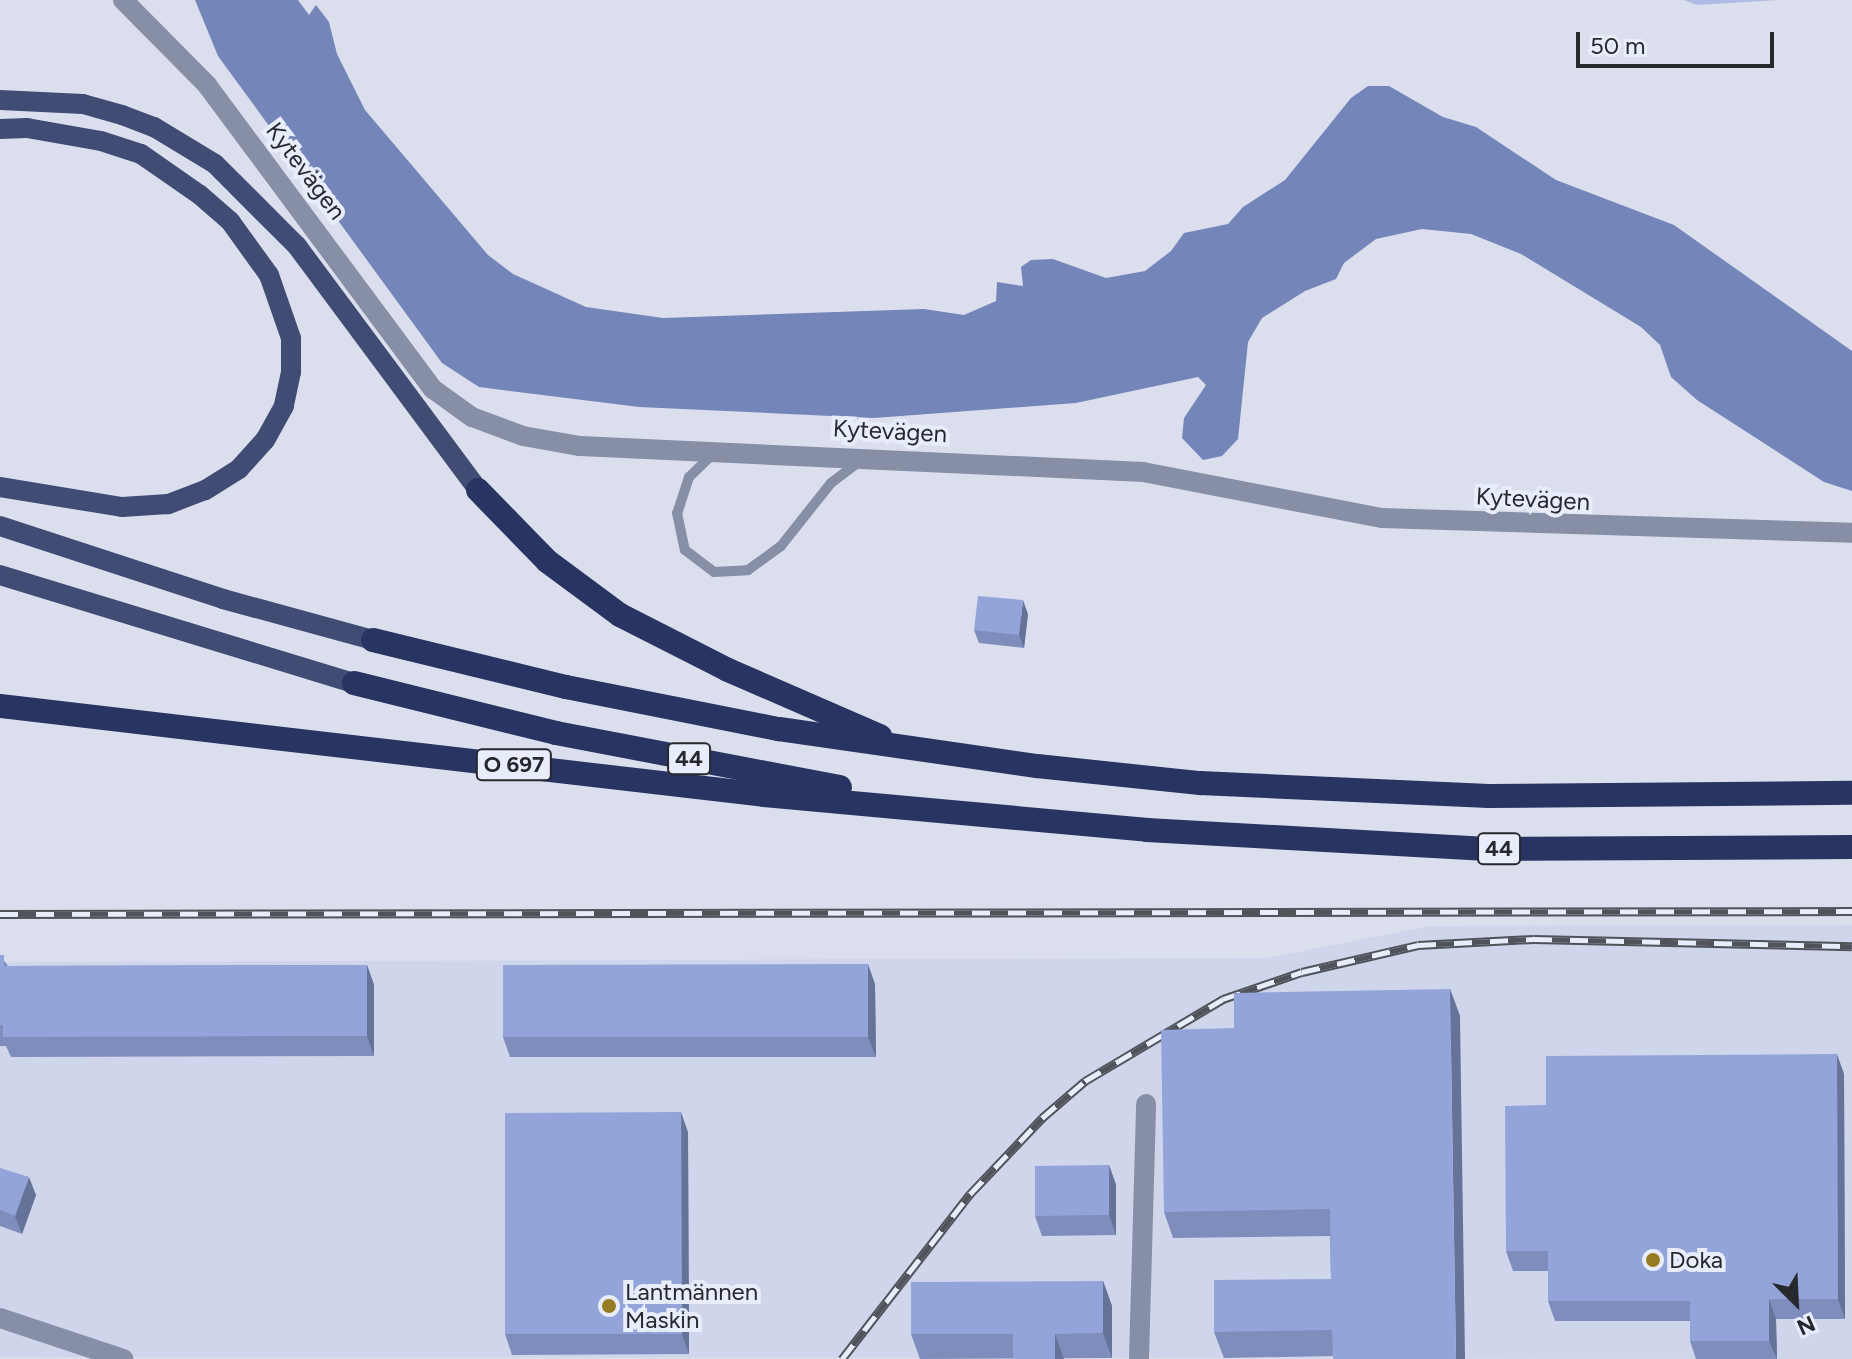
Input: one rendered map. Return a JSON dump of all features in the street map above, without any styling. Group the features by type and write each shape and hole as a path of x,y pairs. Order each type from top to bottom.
{"highway":[{"path":"478,490 547,561 620,615 728,670 912,750"},
{"name":"44","path":"373,640 566,687 912,750 1156,778 1489,796 1852,793"},
{"name":"44","path":"354,683 556,733 1028,818 1487,849 1852,847"},
{"name":"O 697","path":"0,706 764,795 1028,818"}],"main road":[{"path":"0,100 83,104 122,115 154,127 215,164 297,246 478,490"},
{"path":"0,129 27,128 101,141 141,154 200,195 230,221 269,275 291,338 291,372 284,406 265,440 239,469 205,490 168,504 122,507 0,487"},
{"name":"44","path":"0,526 208,595 373,640"},
{"name":"44","path":"0,575 354,683"}],"street":[{"name":"Kytevägen","path":"123,0 207,85 433,389 472,417 523,436 580,446 867,456 1143,472 1382,518 1852,533"},
{"path":"1139,1359 1146,1104"},
{"path":"0,1318 123,1359"}],"lane":[{"path":"716,451 689,477 677,513 685,550 714,572 748,570 770,554 831,483 867,456"}],"shaded area":[{"path":"195,0 298,0 309,15 316,5 329,22 337,54 365,110 488,255 513,274 586,307 663,318 924,309 964,315 996,301 997,282 1023,286 1021,267 1031,260 1053,259 1106,278 1145,271 1171,251 1184,233 1228,224 1243,207 1285,180 1351,98 1368,86 1389,86 1443,117 1476,127 1556,180 1674,225 1852,351 1852,491 1824,482 1697,400 1671,377 1660,345 1641,327 1521,254 1471,234 1422,229 1376,239 1344,263 1336,279 1305,291 1262,318 1248,342 1238,439 1222,456 1203,460 1182,438 1184,418 1206,385 1198,377 1076,403 874,418 639,407 479,387 442,363 218,56"},
{"path":"1684,0 1778,0 1697,5"},
{"path":"1852,925 1852,1359 0,1357 0,962 1268,958 1430,926"}],"building":[{"path":"978,596 1023,600 1019,635 974,630"},
{"path":"0,955 4,955 4,966 367,965 367,1036 3,1037 3,1025 0,1025"},
{"path":"868,964 868,1037 503,1037 503,965"},
{"path":"1450,989 1456,1359 1333,1359 1332,1330 1214,1332 1214,1280 1331,1279 1330,1209 1164,1212 1161,1030 1234,1028 1234,993"},
{"path":"1837,1054 1838,1299 1769,1299 1769,1341 1690,1341 1690,1301 1548,1301 1548,1251 1506,1251 1505,1106 1546,1105 1546,1056"},
{"path":"681,1112 682,1334 505,1334 505,1113"},
{"path":"1109,1165 1109,1215 1035,1216 1035,1166"},
{"path":"0,1168 29,1177 15,1216 0,1210"},
{"path":"1103,1281 1103,1333 1055,1334 1055,1359 1013,1359 1013,1334 911,1334 911,1282"}],"railway":[{"path":"0,914 1852,911"},
{"path":"842,1359 970,1194 1042,1118 1085,1081 1223,999 1302,972 1418,945 1534,939 1852,946"}],"place":[{"name":"Doka","path":"1653,1260"},
{"name":"Lantmännen Maskin","path":"609,1306"}]}
